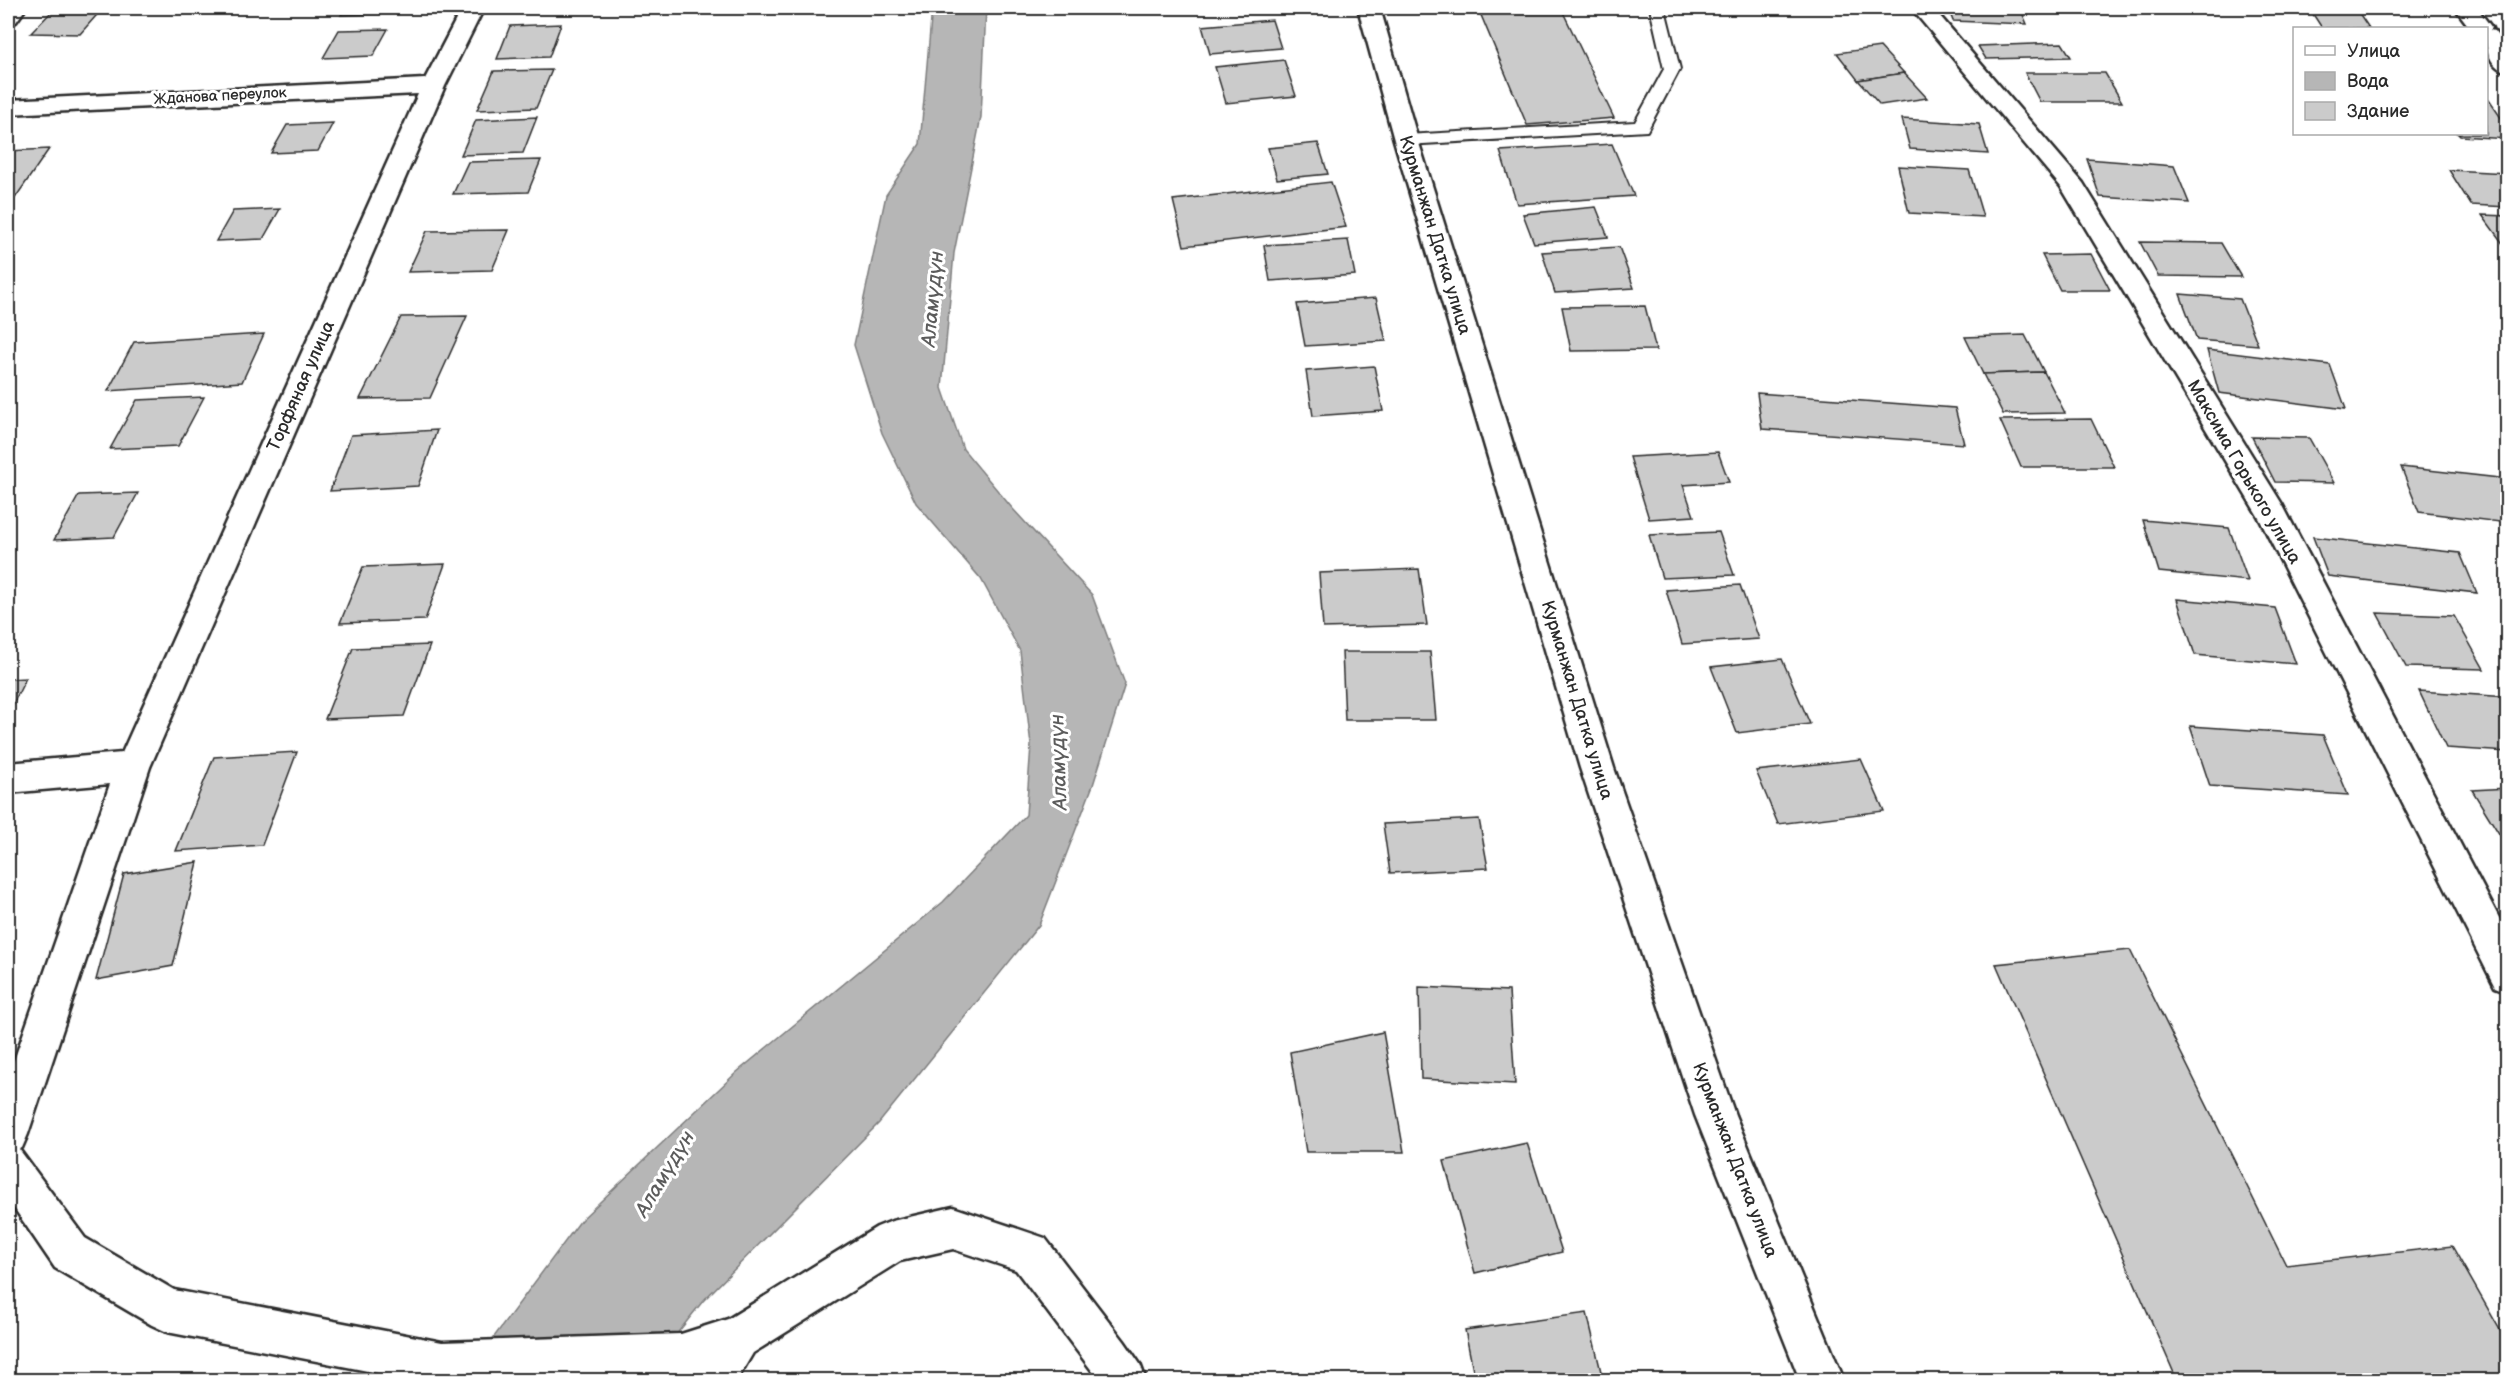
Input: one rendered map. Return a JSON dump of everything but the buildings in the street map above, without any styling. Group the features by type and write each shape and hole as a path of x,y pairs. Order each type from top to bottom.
{"street":[{"path":"8,17 15,8"},
{"name":"Торфяная улица","path":"8,1134 133,767 433,86 473,8"},
{"name":"Курманжан Датка улица","path":"1369,8 1406,140 1597,768 1715,1115 1822,1380"},
{"name":"Максима Горького улица","path":"1922,8 2071,183 2271,512 2508,974"},
{"path":"2466,8 2480,27"},
{"path":"2488,37 2508,65"},
{"name":"Жданова переулок","path":"8,106 433,86"},
{"path":"8,778 133,767"},
{"path":"8,1165 70,1253 167,1310 442,1364 696,1368 738,1338 892,1242 954,1228 1030,1253 1117,1368"}],"lane":[{"path":"1406,140 1641,127 1672,69 1657,9"}],"water":[{"name":"Аламүдүн","path":"932,8 986,8 981,117 954,253 942,388 963,449 1012,508 1092,595 1125,684 1093,785 1039,925 879,1123 703,1301 640,1380 462,1380 581,1220 737,1072 943,902 1026,815 1031,745 1020,651 981,579 916,503 882,433 854,345 886,195 920,144"}]}
